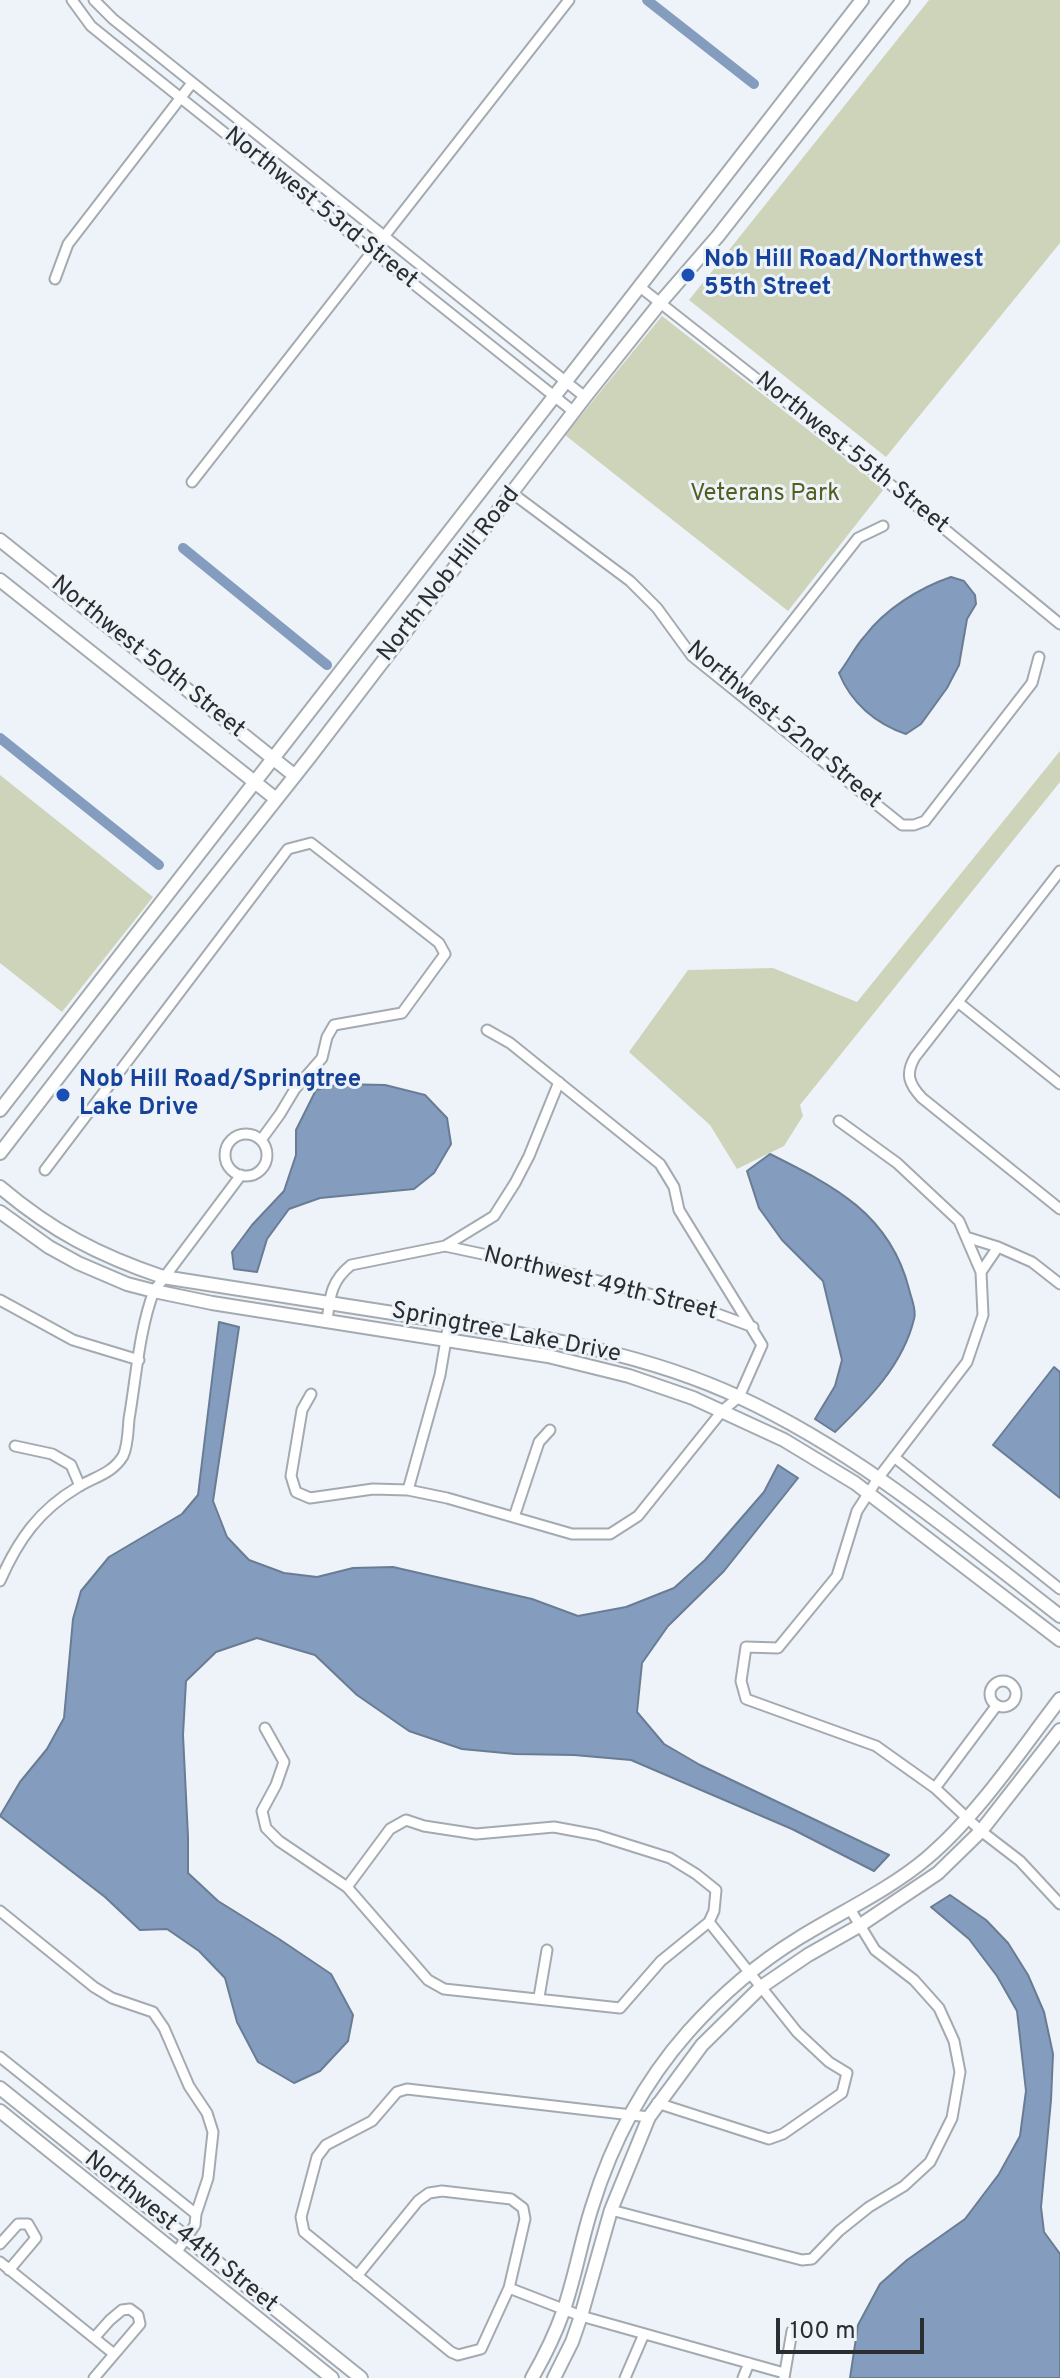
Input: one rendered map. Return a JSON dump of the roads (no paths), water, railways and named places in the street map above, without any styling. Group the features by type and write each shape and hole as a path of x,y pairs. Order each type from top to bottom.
{"street":[{"name":"Northwest 53rd Street","path":"72,0 91,26 574,412"},
{"name":"Northwest 53rd Street","path":"94,0 192,83 585,397"},
{"path":"192,482 569,0"},
{"name":"North Nob Hill Road","path":"0,1110 862,0"},
{"name":"North Nob Hill Road","path":"0,1153 295,776 585,397 718,236 903,0"},
{"path":"55,279 68,244 192,83"},
{"name":"Northwest 55th Street","path":"640,287 885,480 1060,624"},
{"name":"Northwest 52nd Street","path":"512,493 630,581 657,608 692,656 902,825 925,821 1032,683 1039,657"},
{"path":"737,692 858,538 883,526"},
{"name":"Northwest 50th Street","path":"0,540 295,776"},
{"name":"Northwest 50th Street","path":"0,580 276,799"},
{"path":"45,1170 288,849 311,843 439,943 445,954 402,1013 334,1025 327,1037 322,1058 295,1089 261,1140"},
{"path":"1060,871 915,1057 909,1066 908,1079 922,1098 1060,1209"},
{"path":"959,1003 1060,1084"},
{"path":"311,1394 302,1410 291,1476 296,1492 310,1498 373,1489 408,1490 572,1534 610,1534 638,1516 723,1410 739,1397 762,1345 679,1210 674,1187 660,1164 510,1043 487,1030"},
{"path":"327,1321 332,1288 340,1274 351,1265 445,1246 494,1216 529,1156 559,1082"},
{"path":"839,1121 897,1163 959,1221 981,1272 983,1315 967,1362 879,1477 857,1511 837,1576 778,1648 746,1647 741,1681 746,1699 876,1746 935,1788 981,1831 1020,1861 1060,1904"},
{"path":"245,1133 252,1134 261,1140 268,1155 263,1168 252,1175 241,1175 227,1164 225,1150 232,1139 245,1133"},
{"path":"0,1581 10,1556 39,1518 80,1486 101,1477 124,1454 154,1291 241,1175"},
{"name":"Springtree Lake Drive","path":"0,1187 68,1237 110,1258 163,1277 593,1347 680,1373 739,1397 799,1427 879,1477 1060,1616"},
{"name":"Springtree Lake Drive","path":"0,1212 49,1247 127,1284 212,1303 581,1363 661,1386 723,1410 812,1456 869,1492 1060,1640"},
{"path":"966,1237 1032,1262 1060,1284"},
{"name":"Northwest 49th Street","path":"445,1246 561,1271 696,1306 753,1327"},
{"path":"981,1272 998,1247"},
{"path":"0,1300 73,1340 139,1360"},
{"path":"408,1490 440,1375 449,1322"},
{"path":"514,1517 539,1442 550,1430"},
{"path":"15,1446 52,1454 71,1465 80,1486"},
{"path":"894,1457 1060,1589"},
{"path":"0,1548 10,1556"},
{"path":"532,2378 564,2310 592,2205 628,2115 688,2032 750,1971 927,1858 967,1817 1060,1699"},
{"path":"935,1788 997,1705"},
{"path":"265,1728 284,1762 262,1811 266,1828 279,1841 347,1887 428,1980 444,1989 620,2008 661,1961 709,1922 714,1911 716,1890 670,1858 597,1835 554,1827 476,1834 406,1820 390,1829 347,1887"},
{"path":"554,2378 572,2342 611,2210 649,2117 702,2045 761,1987 938,1873 981,1831 1060,1730"},
{"path":"611,2210 802,2260 812,2259 839,2231 869,2207 904,2186 930,2162 952,2118 960,2072 954,2041 939,2008 914,1980 875,1950 850,1909"},
{"path":"0,1911 94,1987 112,1998 153,2012 164,2028 189,2086 207,2113 213,2132 208,2178 195,2225 176,2253"},
{"path":"657,2103 769,2139 783,2134 842,2093 847,2073 829,2062 797,2032 709,1922"},
{"path":"539,1997 547,1950"},
{"path":"0,2057 196,2214"},
{"name":"Northwest 44th Street","path":"0,2088 361,2378"},
{"path":"357,2276 418,2201 429,2193 442,2191 511,2199 523,2208 525,2219 509,2288 481,2349 458,2355 451,2352 357,2276 304,2232 301,2217 317,2157 326,2145 372,2121 397,2092 407,2089 649,2117"},
{"name":"Northwest 44th Street","path":"0,2111 332,2378"},
{"path":"0,2244 18,2224 28,2224 36,2238 9,2270"},
{"path":"0,2262 114,2354"},
{"path":"509,2288 581,2316 784,2375 792,2331"},
{"path":"94,2338 122,2310 130,2309 138,2315 140,2324 94,2378"},
{"path":"625,2378 644,2334"},
{"path":"743,2378 749,2363"}],"water":[{"path":"951,577 964,581 975,595 976,604 967,619 959,665 921,724 906,734 866,711 850,694 839,673 860,641 882,617 915,593"},
{"path":"339,1084 385,1085 425,1095 447,1118 451,1144 434,1173 414,1189 320,1198 289,1209 267,1239 257,1272 234,1269 232,1252 284,1191 296,1155 296,1130 316,1090"},
{"path":"770,1154 837,1191 874,1222 900,1263 913,1304 915,1315 909,1336 893,1367 835,1432 815,1419 835,1386 842,1360 823,1281 782,1240 759,1208 747,1171"},
{"path":"219,1322 239,1327 213,1501 227,1537 249,1560 284,1573 317,1577 353,1568 393,1567 532,1599 578,1616 626,1607 674,1588 705,1560 764,1492 778,1465 798,1478 724,1571 668,1626 642,1663 637,1712 664,1744 700,1765 889,1855 874,1871 792,1829 631,1760 462,1749 409,1731 357,1695 315,1655 257,1638 216,1652 186,1681 183,1735 188,1873 218,1901 331,1974 353,2015 348,2041 320,2071 294,2083 258,2062 237,2022 225,1978 199,1951 167,1929 140,1930 105,1897 0,1816 20,1782 47,1749 64,1718 73,1619 81,1591 109,1557 182,1514 198,1495"},
{"path":"1054,1367 1060,1372 1060,1498 993,1445"},
{"path":"950,1895 986,1920 1008,1943 1028,1975 1044,2012 1053,2054 1041,2207 1044,2232 1060,2254 1060,2378 850,2378 858,2325 880,2284 907,2260 965,2219 999,2174 1020,2136 1026,2091 1017,2011 997,1976 969,1939 931,1907"}],"waterway":[{"path":"647,0 754,84"},
{"path":"183,548 327,665"},
{"path":"0,738 159,865"}],"place":[{"name":"Nob Hill Road/Northwest 55th Street","path":"688,275"},
{"name":"Nob Hill Road/Springtree Lake Drive","path":"63,1095"}],"park label":[{"name":"Veterans Park","path":"765,495"}]}
